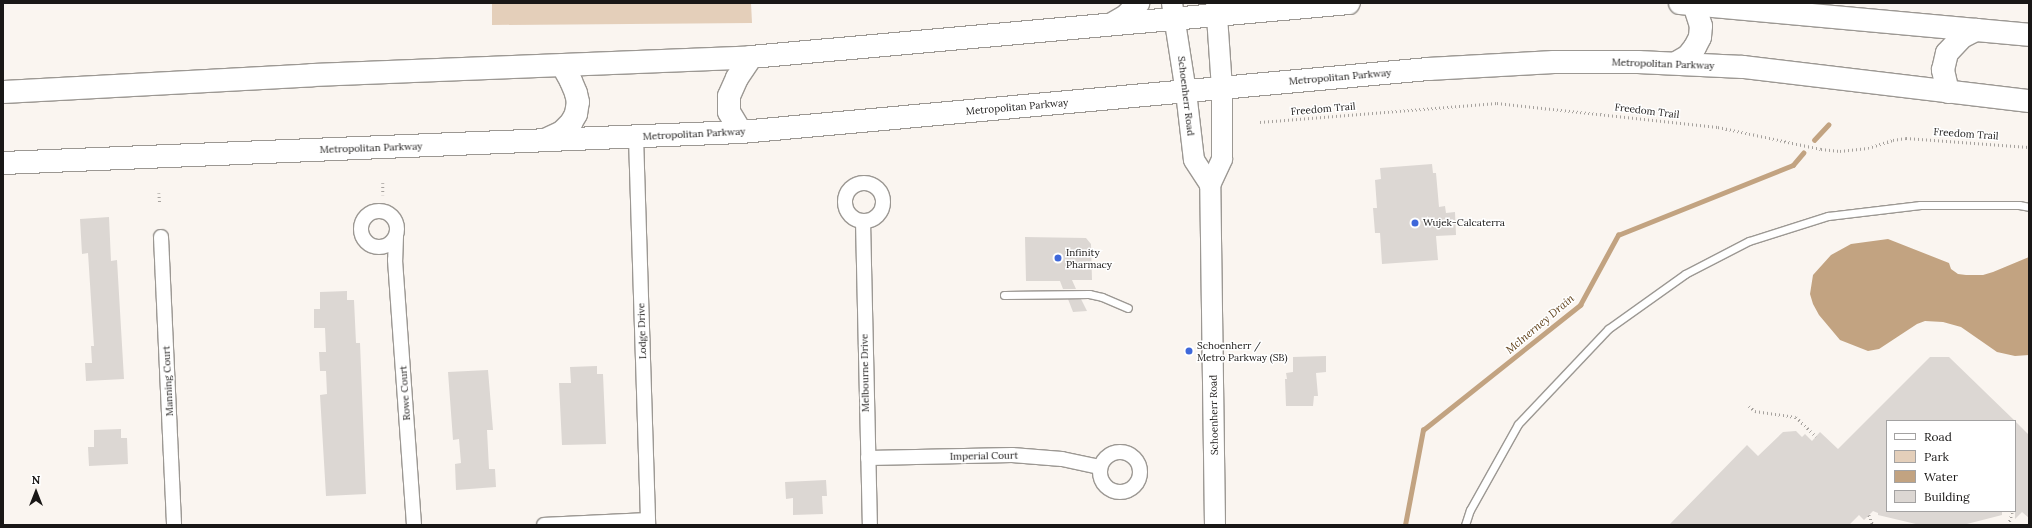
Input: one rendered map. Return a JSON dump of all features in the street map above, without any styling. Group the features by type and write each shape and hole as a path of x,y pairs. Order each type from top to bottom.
{"main road":[{"path":"1112,24 1126,16 1138,3"},
{"path":"3,92 305,76 751,57 1112,24 1174,11 1349,3"},
{"path":"1687,4 2029,36"},
{"path":"1676,63 1688,56 1695,48 1700,37 1700,26 1687,4"},
{"name":"Schoenherr Road","path":"1215,525 1210,185 1222,159 1222,88 1217,9"},
{"name":"Schoenherr Road","path":"1174,11 1194,160 1210,185"},
{"path":"1948,92 1943,70 1948,53 1962,37 1976,30"},
{"path":"741,132 730,112 729,96 737,78 751,57"},
{"name":"Metropolitan Parkway","path":"3,164 741,132 1467,66 1577,62 1676,63 1750,68 2029,101"},
{"path":"542,141 562,132 571,124 576,114 578,102 576,92 562,65"}],"street":[{"name":"Lodge Drive","path":"636,137 647,523"},
{"name":"Rowe Court","path":"395,260 386,251 365,242 360,231 363,220 372,212 378,210 390,214 396,224 395,260 414,525"},
{"name":"Melbourne Drive","path":"863,221 870,525"},
{"path":"376,247 387,245 396,236"},
{"name":"Manning Court","path":"161,237 174,525"},
{"name":"Imperial Court","path":"868,458 1019,456 1062,459 1100,466"},
{"path":"544,525 647,523"}],"lane":[{"path":"1465,525 1470,510 1518,424 1608,329 1685,274 1750,241 1828,216 1920,205 2019,205 2029,207"},
{"path":"1004,295 1089,294 1102,297 1128,308"}],"path":[{"name":"Freedom Trail","path":"1260,122 1497,103 1718,127 1821,149 1856,150 1906,138 2029,146"},
{"path":"383,183 383,195"},
{"path":"159,192 160,204"},
{"path":"1749,406 1755,411 1796,417 1816,436"},
{"path":"2008,525 2012,513"},
{"path":"1869,515 1874,525"}],"green space":[{"path":"492,3 751,3 752,23 492,25"}],"water":[{"path":"1888,239 1949,263 1951,269 1958,274 1983,275 2029,257 2029,355 2015,356 1997,352 1961,327 1943,322 1925,321 1917,324 1879,349 1868,351 1840,340 1819,315 1813,304 1810,294 1813,275 1831,255 1851,244"}],"building":[{"name":"Wujek-Calcaterra","path":"1432,164 1433,173 1436,173 1439,207 1445,206 1446,213 1455,212 1456,235 1436,236 1438,260 1382,264 1380,233 1375,233 1373,208 1377,208 1375,180 1381,179 1380,168"},
{"path":"109,217 111,261 117,260 124,379 86,381 85,363 92,363 91,346 94,346 88,253 82,254 80,219"},
{"name":"Infinity Pharmacy","path":"1025,237 1086,238 1091,244 1092,280 1072,280 1076,289 1063,289 1060,281 1026,281"},
{"path":"347,291 347,300 354,300 356,343 360,343 366,494 326,496 320,395 327,394 326,371 320,371 319,352 326,352 325,328 314,328 314,309 320,309 320,292"},
{"path":"1068,299 1081,299 1087,311 1073,312"},
{"path":"1326,356 1326,372 1316,373 1318,396 1314,396 1313,406 1286,406 1285,379 1287,379 1286,373 1293,372 1293,357"},
{"path":"1930,357 1949,357 2014,420 1886,420 1886,512 2002,512 2002,515 1963,525 1920,525 1878,515 1878,513 1873,511 1864,520 1859,515 1849,525 1669,525 1747,445 1758,456 1783,432 1796,431 1802,437 1805,434 1812,441 1820,432 1838,449"},
{"path":"597,366 597,374 603,374 606,444 562,445 559,383 571,383 570,367"},
{"path":"488,370 493,430 487,430 489,469 495,469 496,487 456,490 455,464 461,463 459,439 453,440 448,372"},
{"path":"2016,422 2029,435 2029,518 2022,512 2015,519"},
{"path":"121,429 121,438 127,438 128,464 89,466 88,447 94,447 94,430"},
{"path":"826,480 827,496 822,496 823,514 793,515 793,498 786,499 785,482"}],"waterway":[{"name":"McInerney Drain","path":"1814,140 1828,125"},
{"name":"McInerney Drain","path":"1405,525 1423,430 1580,305 1618,235 1793,165 1803,153"}],"place":[{"name":"Wujek-Calcaterra","path":"1415,223"},
{"name":"Infinity Pharmacy","path":"1058,258"},
{"name":"Schoenherr / Metro Parkway (SB)","path":"1189,351"}]}
